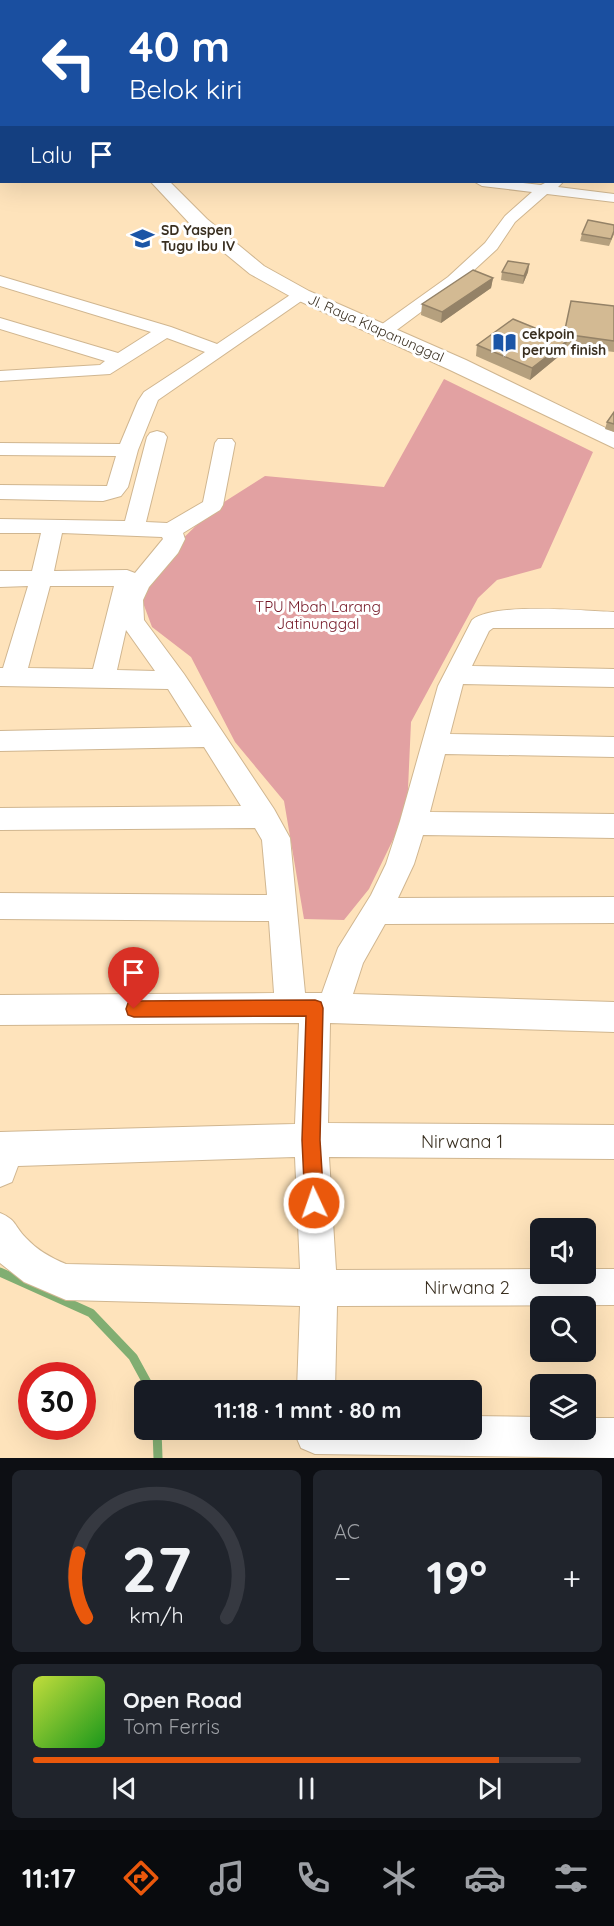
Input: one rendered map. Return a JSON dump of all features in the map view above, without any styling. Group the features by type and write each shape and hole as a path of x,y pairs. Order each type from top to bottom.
{"street":[{"name":"Jl. Raya Klapanunggal","path":"161,183 200,223 257,270 302,295 384,331 614,441"},
{"path":"499,183 549,186 614,198"},
{"path":"384,331 454,280 490,246 510,219 549,186"},
{"path":"0,281 165,331 216,350"},
{"path":"0,492 109,494 117,487 147,400 216,350 302,295"},
{"path":"0,323 120,360"},
{"path":"0,376 104,370 165,331"},
{"path":"0,366 26,375"},
{"path":"134,529 157,437"},
{"path":"0,526 171,530 213,506 225,443"},
{"path":"0,449 128,450"},
{"path":"53,526 41,579 6,677 175,680"},
{"path":"103,679 135,579 170,548 174,539 171,530"},
{"path":"0,579 135,579"},
{"path":"135,579 132,621 175,680 276,838 282,908 313,1008 311,1140 319,1287 316,1380"},
{"path":"313,1008 349,958 377,911 400,864 450,686 480,626 486,621 500,618 614,620"},
{"path":"455,675 614,678"},
{"path":"0,741 210,737"},
{"path":"434,744 614,747"},
{"path":"0,819 264,817"},
{"path":"413,823 614,826"},
{"path":"0,906 282,908"},
{"path":"377,911 614,910"},
{"path":"0,1010 313,1008 614,1017"},
{"name":"Nirwana 1","path":"1,1156 311,1140 614,1142"},
{"name":"Nirwana 2","path":"0,1231 16,1255 38,1270 66,1282 319,1287 614,1287"},
{"path":"315,1441 614,1438"}],"green space":[{"name":"TPU Mbah Larang Jatinunggal","path":"444,379 593,452 541,568 497,580 478,598 411,722 407,811 369,889 344,920 304,919 284,801 235,742 191,657 152,627 142,600 162,559 213,509 265,476 384,487"}],"building":[{"path":"588,220 614,225 611,239 582,234"},
{"path":"508,261 529,264 524,276 502,272"},
{"path":"473,270 493,278 442,312 422,304"},
{"path":"571,301 614,306 614,341 564,334"},
{"path":"513,319 567,341 532,368 477,345"},
{"path":"614,412 614,424 607,422"}],"waterway":[{"path":"0,1272 91,1313 133,1357 146,1380"},
{"path":"157,1440 158,1458"}],"place":[{"name":"SD Yaspen Tugu Ibu IV","path":"143,238"},
{"name":"cekpoin perum finish","path":"504,342"}],"route":[{"path":"134,1009 315,1008 311,1140 314,1203"}]}
